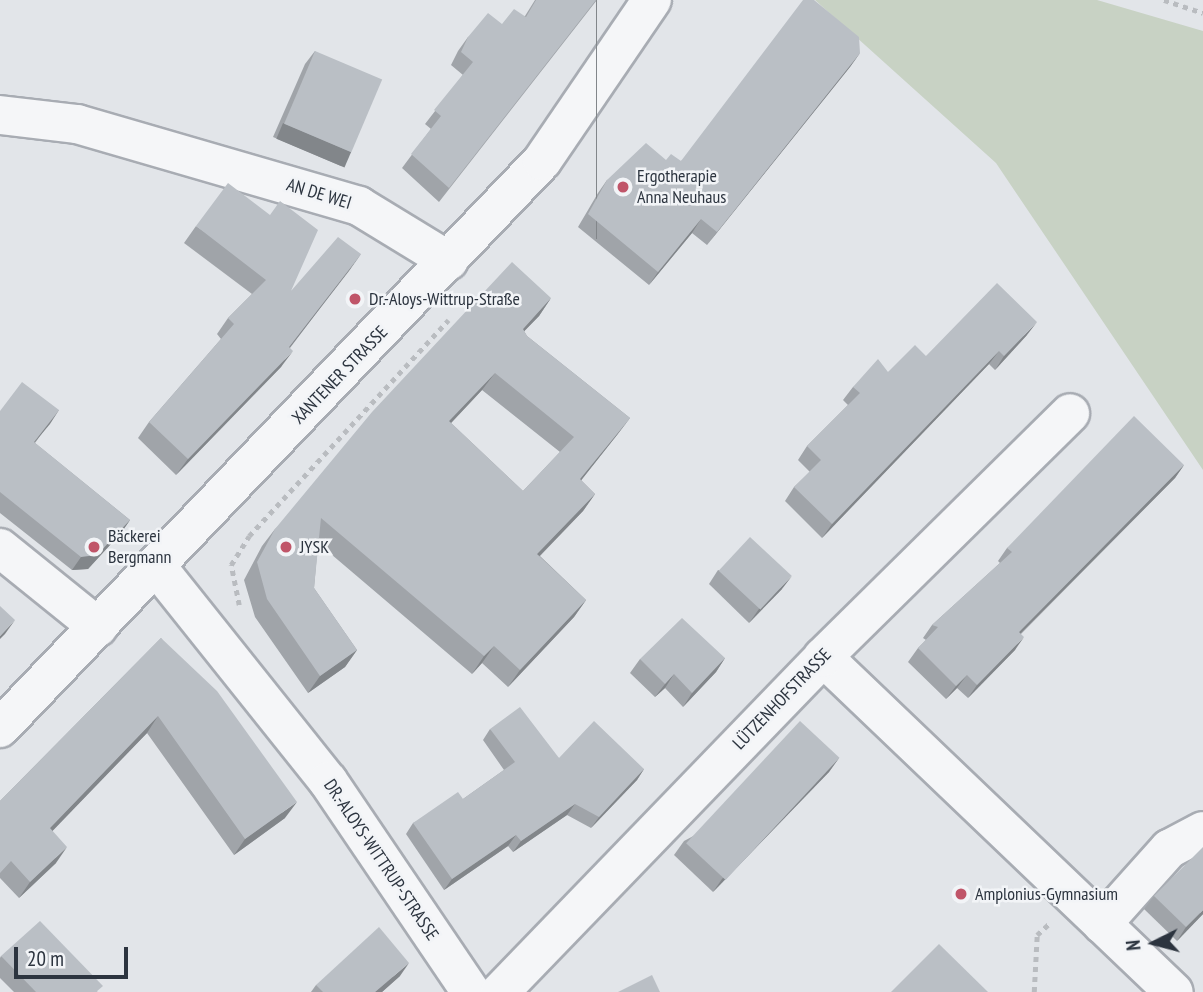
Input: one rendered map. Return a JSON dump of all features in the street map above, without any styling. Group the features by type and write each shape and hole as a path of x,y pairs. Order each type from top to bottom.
{"street":[{"name":"XANTENER STRASSE","path":"0,727 542,162 641,4"},
{"name":"AN DE WEI","path":"0,115 77,124 359,206 449,261"},
{"name":"LÜTZENHOFSTRASSE","path":"500,992 823,657 1070,413"},
{"path":"0,548 98,627"},
{"name":"DR.-ALOYS-WITTRUP-STRASSE","path":"157,566 328,782 471,992"},
{"path":"823,657 1174,992"},
{"path":"1089,911 1169,849 1203,831"}],"path":[{"path":"1164,0 1203,13"},
{"path":"1034,992 1037,935 1089,911"}],"green space":[{"path":"815,0 1097,0 1203,31 1203,470 996,163"}],"building":[{"path":"536,0 596,0 449,188 411,154 441,116 434,110 473,62 461,52 468,37 488,13 502,24 514,9 526,17"},
{"path":"803,0 814,0 859,37 860,53 717,232 701,219 658,272 588,214 607,180 646,143 666,160 671,154 681,161"},
{"path":"315,51 382,80 351,152 284,124"},
{"path":"228,183 270,215 280,201 318,230 291,291 338,237 361,254 289,347 293,351 188,459 149,422 234,324 228,318 266,280 196,226"},
{"path":"512,262 551,298 523,329 527,336 630,418 580,479 595,494 537,554 586,600 520,670 494,646 484,656 321,518 314,588 357,650 320,676 267,599 257,562 275,529 372,412","holes":["495,373 574,437 523,491 449,421"]},
{"path":"997,283 1037,322 1004,356 999,351 832,524 794,487 821,460 807,446 860,393 853,387 878,359 888,372 915,345 926,356"},
{"path":"22,382 59,410 34,442 130,520 97,555 81,557 0,492 0,411"},
{"path":"1134,416 1184,465 1019,632 1024,637 977,685 967,675 956,686 918,648 938,627 932,625 1012,552 1007,548"},
{"path":"750,537 792,576 760,610 719,571"},
{"path":"0,606 15,620 0,636"},
{"path":"682,618 725,658 692,693 674,674 665,684 640,659"},
{"path":"161,638 217,691 297,802 245,839 158,716 50,828 67,847 30,882 11,861 0,873 0,801"},
{"path":"520,707 559,758 594,721 644,769 599,817 575,804 521,841 516,835 452,879 413,823 458,792 463,799 515,762 490,729"},
{"path":"800,721 839,758 726,880 686,843"},
{"path":"1203,847 1203,910 1186,927 1154,896"},
{"path":"40,921 103,986 96,992 36,992 1,956"},
{"path":"379,927 409,963 375,992 323,992 316,985"},
{"path":"939,944 988,992 891,992"},
{"path":"652,975 660,992 618,992"}],"place":[{"name":"Ergotherapie Anna Neuhaus","path":"623,187"},
{"name":"Dr.-Aloys-Wittrup-Straße","path":"355,299"},
{"name":"Bäckerei Bergmann","path":"94,547"},
{"name":"JYSK","path":"286,547"},
{"name":"Amplonius-Gymnasium","path":"961,894"}]}
